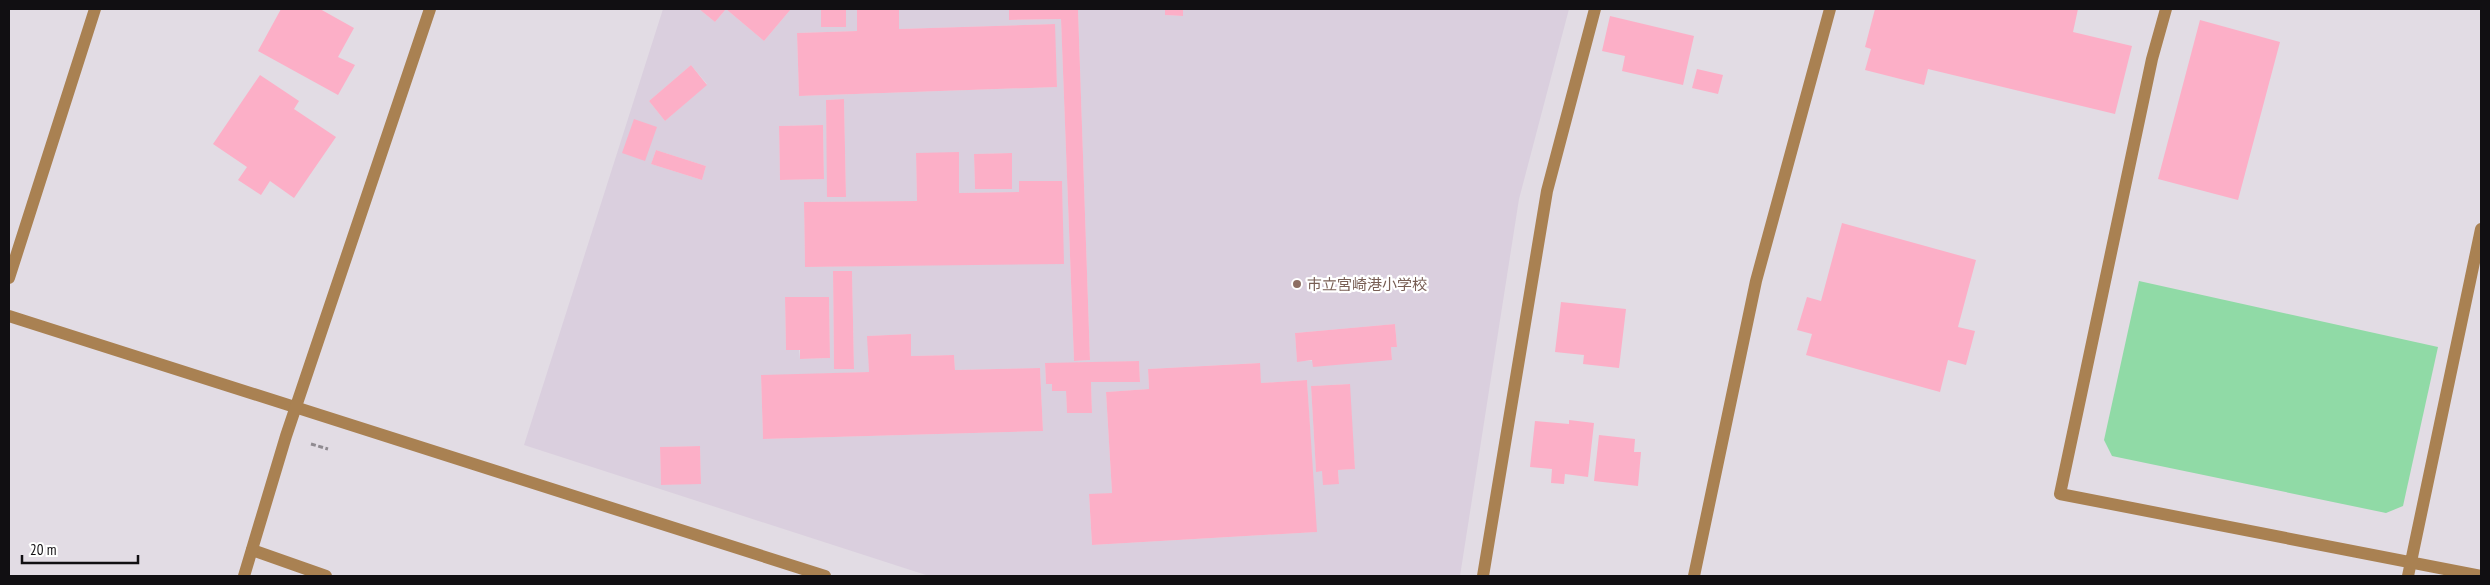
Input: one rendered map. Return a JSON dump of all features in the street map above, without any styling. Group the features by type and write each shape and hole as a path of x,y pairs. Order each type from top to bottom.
{"street":[{"path":"9,278 95,9"},
{"path":"244,576 295,408 430,9"},
{"path":"1483,576 1547,191 1595,9"},
{"path":"1694,576 1756,281 1830,9"},
{"path":"2166,9 2152,59 2060,494 2481,576"},
{"path":"2408,576 2481,229"},
{"path":"9,316 825,576"},
{"path":"252,550 326,576"}],"shaded area":[{"name":"市立宮崎港小学校","path":"663,9 699,9 715,22 726,9 764,41 791,9 821,9 822,27 846,27 846,9 857,9 857,31 797,33 799,96 1057,87 1054,24 899,29 899,9 1031,9 1009,10 1009,20 1061,19 1074,361 1090,360 1078,9 1165,9 1165,15 1182,16 1183,9 1569,9 1519,199 1460,576 929,576 524,445","holes":["691,65 707,84 665,121 649,101","844,99 846,197 828,197 826,100","823,125 824,179 780,180 779,126","656,150 706,166 702,180 651,164","916,153 959,153 959,193 1019,192 1019,181 1062,181 1063,263 805,267 804,202 917,201","1011,153 1012,189 975,189 974,154","833,271 852,271 854,368 834,369","829,297 830,358 800,359 799,350 786,350 785,298","1395,324 1397,347 1391,347 1392,360 1297,361 1295,333","911,334 911,356 954,355 955,370 1040,368 1043,431 763,439 761,376 869,372 868,336","1139,361 1140,382 1091,382 1092,413 1067,413 1066,391 1052,384 1046,384 1045,364","1259,363 1261,383 1307,380 1316,532 1092,545 1089,495 1112,493 1106,392 1149,389 1148,369","1349,384 1355,469 1338,470 1339,483 1322,471 1316,471 1311,386","700,446 701,483 661,485 660,447"]}],"green space":[{"path":"2139,281 2438,347 2403,506 2386,513 2112,456 2104,440"}],"building":[{"path":"281,9 320,9 354,28 338,57 355,65 338,95 258,51"},
{"path":"699,9 726,9 715,22"},
{"path":"726,9 791,9 764,41"},
{"path":"821,9 846,9 846,27 821,27"},
{"path":"857,9 899,9 899,29 1055,24 1057,87 799,96 797,33 857,31"},
{"path":"1009,9 1078,9 1090,360 1074,361 1061,19 1009,20"},
{"path":"1165,9 1183,9 1183,16 1165,15"},
{"path":"1875,9 2078,9 2073,32 2132,46 2115,114 1928,69 1924,85 1865,70 1871,49 1865,47"},
{"path":"1610,16 1694,36 1683,85 1622,71 1625,56 1602,51"},
{"path":"2200,20 2280,42 2238,200 2158,179"},
{"path":"691,65 707,85 665,121 649,101"},
{"path":"1697,69 1723,75 1718,94 1692,88"},
{"path":"260,75 299,101 294,109 336,137 294,198 270,181 261,195 238,180 247,167 213,144"},
{"path":"844,99 846,197 827,197 826,100"},
{"path":"634,119 657,127 645,161 622,153"},
{"path":"823,125 824,179 780,180 779,126"},
{"path":"656,150 706,166 702,180 651,164"},
{"path":"959,152 959,193 1019,192 1019,181 1062,181 1064,264 805,267 804,202 917,201 916,153"},
{"path":"1012,153 1012,189 975,189 974,154"},
{"path":"1842,223 1976,260 1958,327 1975,331 1966,365 1948,360 1940,392 1806,355 1812,334 1797,330 1807,297 1821,301"},
{"path":"833,271 852,271 854,369 834,369"},
{"path":"785,297 829,297 830,358 800,359 800,350 786,350"},
{"path":"1561,302 1626,309 1619,368 1583,364 1584,355 1555,352"},
{"path":"1395,324 1397,347 1391,347 1392,360 1313,367 1312,360 1297,362 1295,333"},
{"path":"911,334 911,356 954,355 955,370 1040,368 1043,431 763,439 761,375 869,372 867,336"},
{"path":"1139,361 1140,382 1091,382 1092,413 1067,413 1066,391 1052,391 1052,384 1046,384 1045,363"},
{"path":"1260,363 1261,383 1307,380 1317,532 1092,545 1089,494 1112,493 1106,392 1149,389 1148,369"},
{"path":"1350,384 1355,469 1338,470 1339,484 1323,485 1322,471 1316,472 1311,386"},
{"path":"1569,420 1594,423 1588,477 1565,474 1564,484 1551,483 1552,469 1530,467 1535,421 1569,424"},
{"path":"1599,435 1635,439 1634,452 1641,452 1638,486 1594,481"},
{"path":"700,446 701,484 661,485 660,447"}],"place":[{"name":"市立宮崎港小学校","path":"1297,284"}]}
